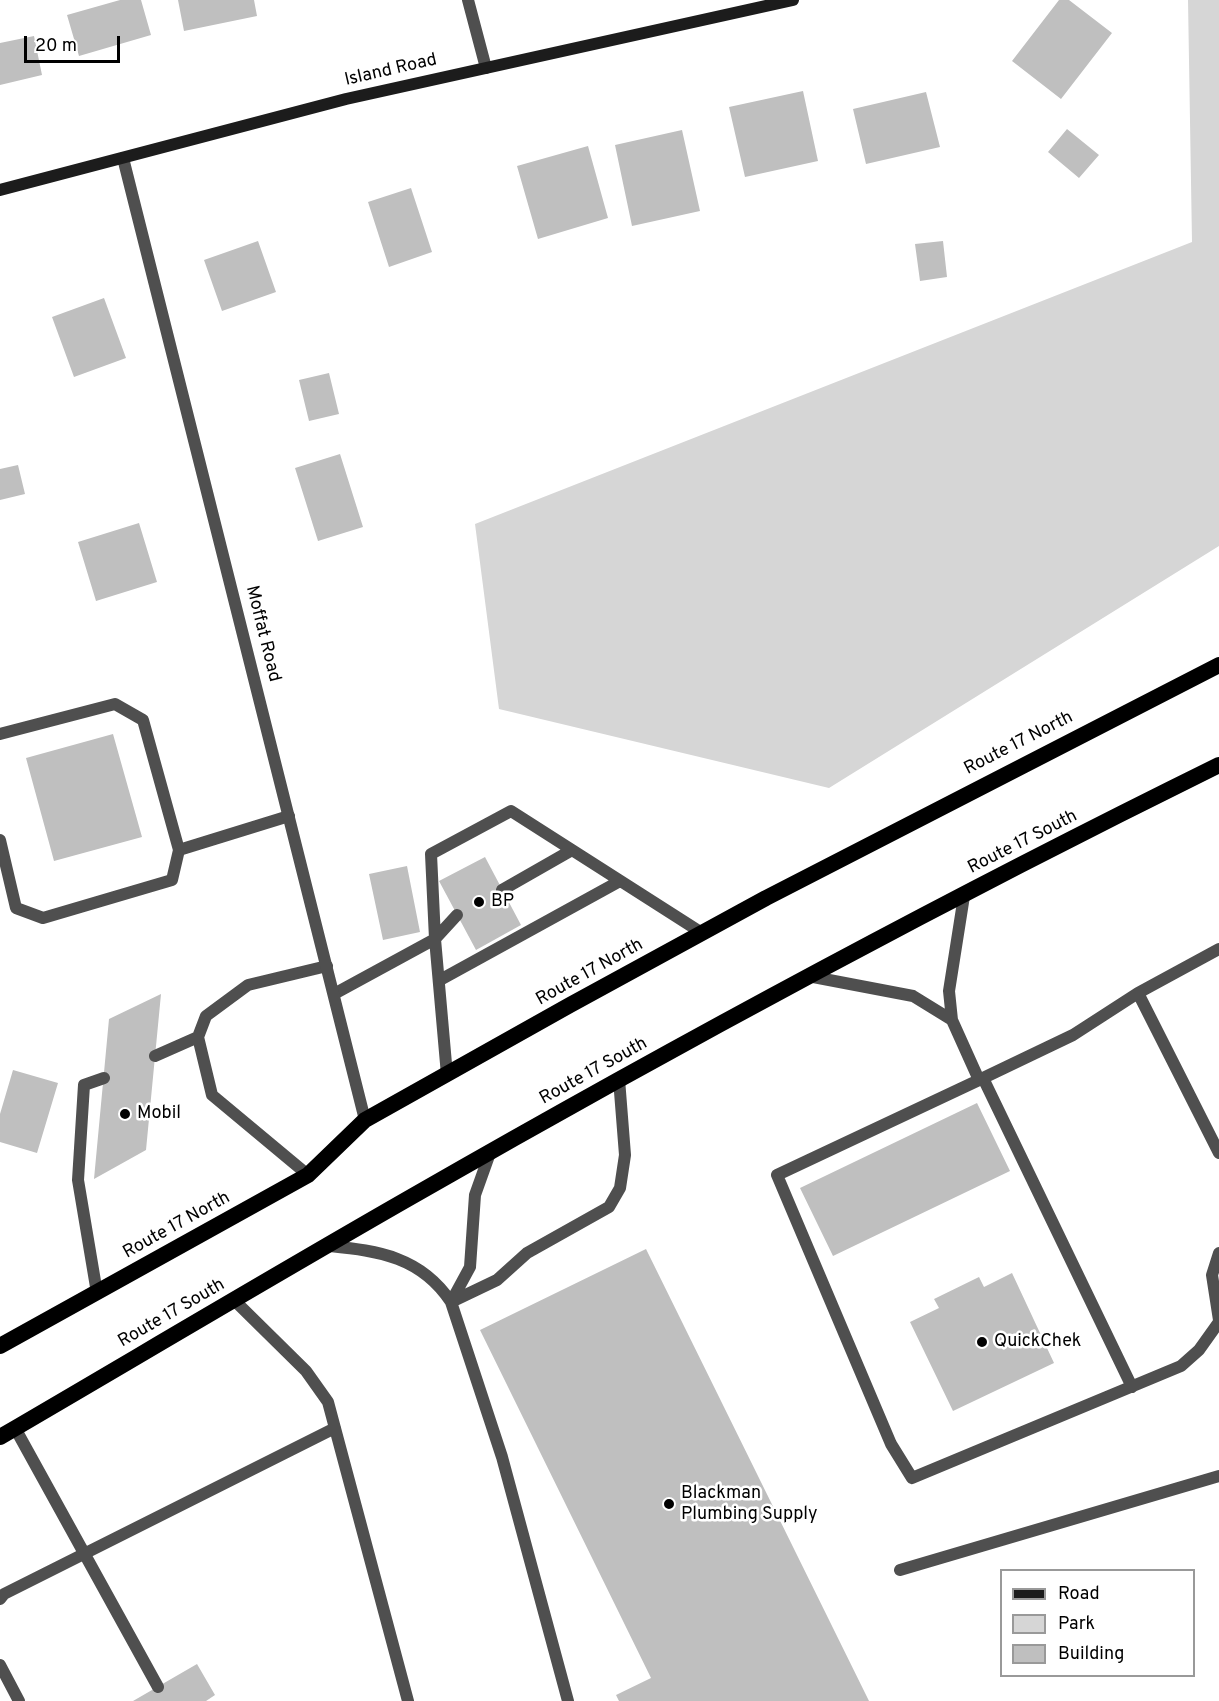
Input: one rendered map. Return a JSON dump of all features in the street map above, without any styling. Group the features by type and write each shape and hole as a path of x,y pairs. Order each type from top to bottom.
{"highway":[{"name":"Route 17 North","path":"0,1346 308,1175 365,1120 702,933 915,820 1219,665"},
{"name":"Route 17 South","path":"0,1437 619,1079 808,976 1219,765"}],"main road":[{"name":"Island Road","path":"0,190 346,99 793,0"}],"street":[{"path":"468,0 486,68"},
{"name":"Moffat Road","path":"123,158 365,1120"},
{"path":"0,734 115,704 143,720 179,850 172,880 42,918 16,908 0,840"},
{"path":"447,1075 435,939 431,854 511,811 702,933"},
{"path":"179,850 289,816"},
{"path":"502,890 572,850"},
{"path":"440,980 620,880"},
{"path":"964,896 950,968 949,991 952,1020 1132,1387"},
{"path":"334,994 435,939 457,915"},
{"path":"1219,950 1138,993 1073,1035 777,1175 891,1444 912,1478 1181,1366 1199,1350 1219,1321 1212,1275 1219,1253"},
{"path":"308,1175 212,1095 198,1036 206,1016 248,985 327,966"},
{"path":"808,976 913,996 952,1020"},
{"path":"1138,993 1219,1153"},
{"path":"155,1056 198,1036"},
{"path":"97,1293 78,1180 84,1085 104,1078"},
{"path":"451,1302 497,1280 527,1253 581,1225 609,1207 620,1188 625,1155 619,1079"},
{"path":"451,1302 470,1268 475,1195 490,1153"},
{"path":"330,1246 377,1251 414,1266 439,1283 451,1302 502,1456 568,1701"},
{"path":"235,1300 306,1371 328,1402 408,1701"},
{"path":"15,1428 158,1686"},
{"path":"2,1597 335,1428"},
{"path":"900,1570 1219,1476"},
{"path":"0,1665 19,1701"}],"green space":[{"path":"1188,0 1219,0 1219,546 829,788 499,709 475,524 1192,242"}],"building":[{"path":"120,0 141,0 151,35 79,56 67,15"},
{"path":"178,0 254,0 257,16 184,31"},
{"path":"1059,0 1069,0 1112,33 1061,99 1012,61"},
{"path":"34,36 42,75 0,85 0,43"},
{"path":"803,91 818,161 745,177 729,107"},
{"path":"926,92 940,147 866,164 853,109"},
{"path":"1067,129 1099,155 1079,178 1048,152"},
{"path":"682,130 700,211 632,226 615,145"},
{"path":"588,146 608,218 538,239 517,166"},
{"path":"411,188 432,252 389,267 368,202"},
{"path":"258,241 276,292 222,311 204,260"},
{"path":"943,241 947,277 920,281 915,244"},
{"path":"104,298 126,358 74,377 52,317"},
{"path":"329,373 339,414 309,421 299,380"},
{"path":"340,454 363,527 318,541 295,468"},
{"path":"18,465 25,494 0,500 0,469"},
{"path":"139,523 157,582 96,601 78,542"},
{"path":"113,734 142,837 54,861 26,758"},
{"name":"BP","path":"485,857 521,925 476,950 439,881"},
{"path":"407,866 420,932 383,940 369,874"},
{"name":"Mobil","path":"161,994 146,1150 94,1179 109,1019"},
{"path":"13,1070 58,1083 37,1153 0,1142 0,1114"},
{"path":"977,1103 1010,1171 833,1256 800,1188"},
{"name":"Blackman Plumbing Supply","path":"646,1249 869,1701 619,1701 616,1695 651,1678 480,1330"},
{"name":"QuickChek","path":"1012,1273 1054,1363 953,1411 910,1322 939,1308 934,1299 979,1277 984,1287"},
{"path":"197,1664 215,1695 206,1701 133,1701"}],"place":[{"name":"BP","path":"479,902"},
{"name":"Mobil","path":"125,1114"},
{"name":"QuickChek","path":"982,1342"},
{"name":"Blackman Plumbing Supply","path":"669,1504"}]}
